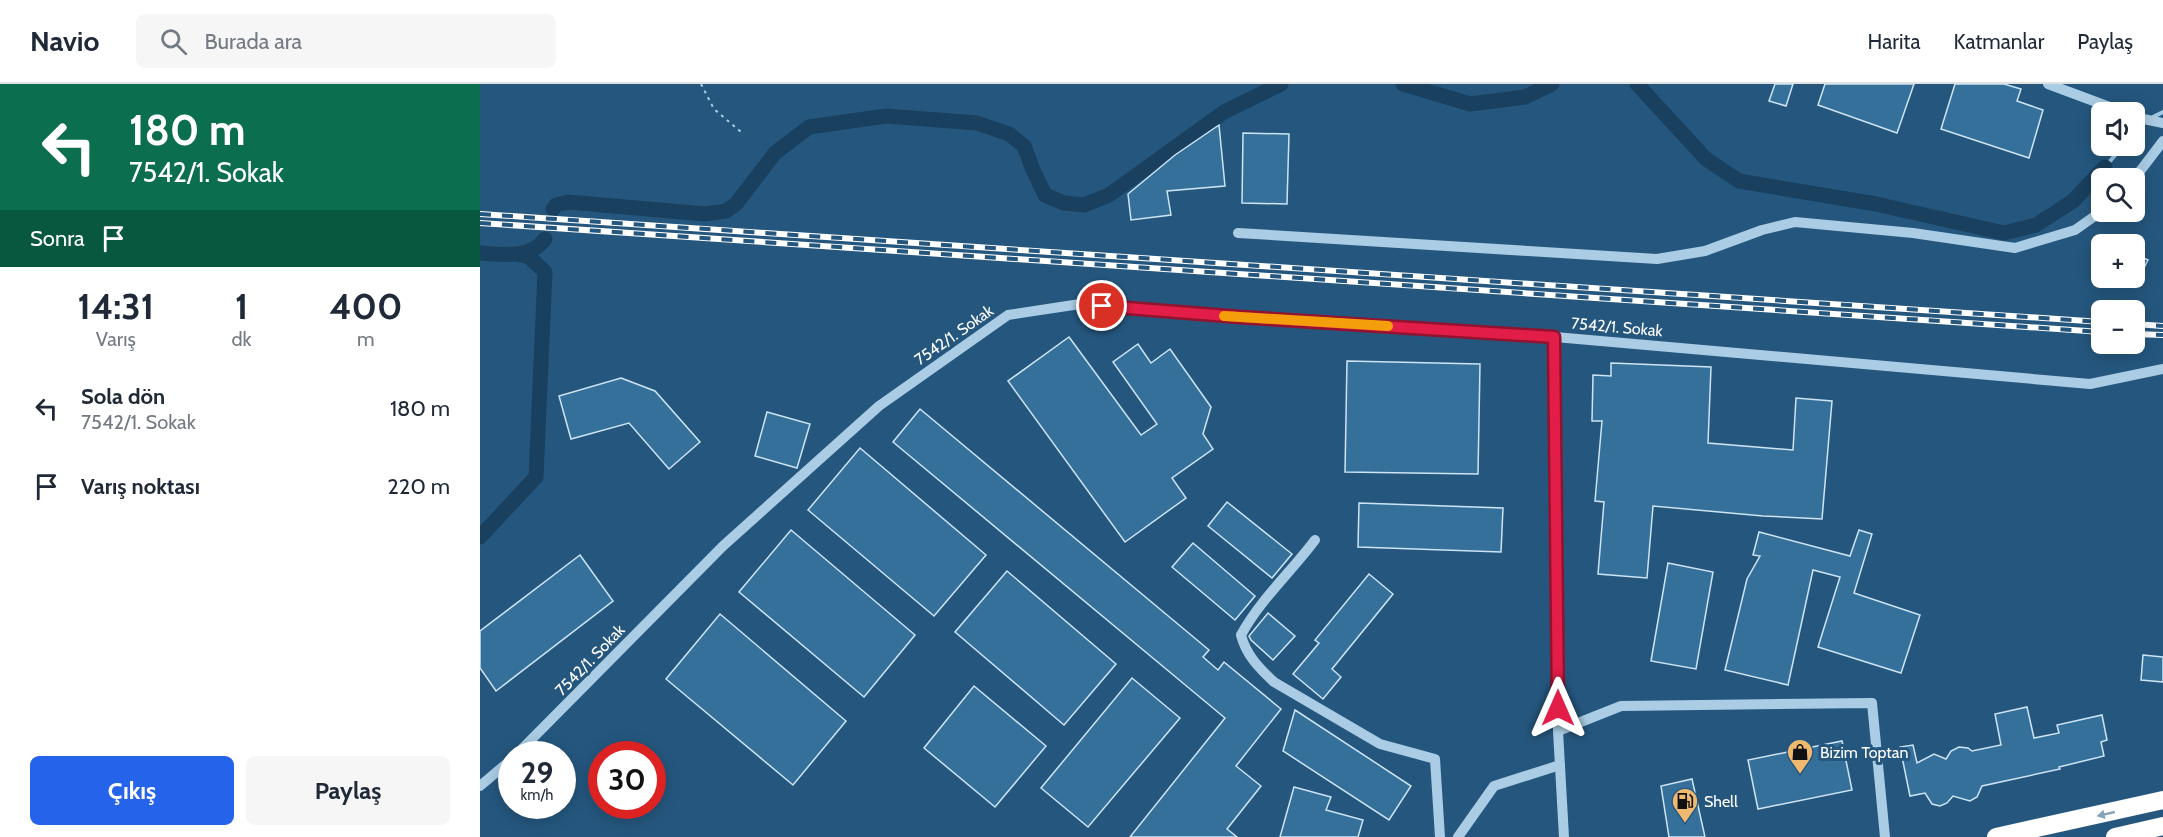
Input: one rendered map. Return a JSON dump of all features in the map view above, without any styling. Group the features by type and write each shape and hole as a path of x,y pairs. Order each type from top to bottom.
{"highway":[{"path":"1996,837 2163,800"},
{"path":"2115,837 2163,826"}],"street":[{"path":"2048,84 2096,102"},
{"path":"2145,119 2163,123"},
{"path":"2142,168 2163,141"},
{"path":"1238,233 1658,259 1705,251 1762,230 1795,222 1913,233 2015,248 2075,230 2091,219"},
{"name":"7542/1. Sokak","path":"530,741 723,546 879,406 1008,315 1080,304 1240,317 1554,337 2090,384 2163,369"},
{"path":"1554,337 1558,731 1564,837"},
{"path":"1315,540 1248,622 1241,635 1244,646 1261,670 1274,682 1370,739 1380,744 1435,759 1440,837"},
{"path":"1558,731 1621,706 1872,703 1885,837"},
{"path":"1458,837 1494,786 1560,765"},
{"path":"480,786 498,771"}],"path":[{"path":"701,84 714,109 741,132"}],"building":[{"path":"1775,84 1793,84 1786,106 1769,101"},
{"path":"1825,84 1914,84 1897,133 1818,105"},
{"path":"1955,84 2004,84 2021,89 2017,101 2043,110 2029,158 1941,129"},
{"path":"1219,125 1225,186 1167,191 1171,215 1131,220 1128,194 1175,155"},
{"path":"1243,133 1289,134 1287,204 1242,203"},
{"path":"1069,337 1141,435 1157,424 1113,362 1138,344 1151,363 1170,349 1211,407 1203,434 1213,449 1172,478 1186,498 1125,542 1008,381"},
{"path":"1347,361 1480,364 1478,474 1345,472"},
{"path":"1611,363 1711,367 1708,443 1793,450 1796,398 1832,401 1822,519 1653,506 1647,578 1598,574 1604,502 1595,501 1602,421 1592,421 1593,375 1611,376"},
{"path":"621,378 655,391 700,442 669,469 629,423 571,439 559,396"},
{"path":"920,409 1209,650 1203,657 1218,670 1224,662 1281,709 1236,766 1261,786 1227,829 1237,837 1130,837 1225,718 893,442"},
{"path":"767,412 810,424 797,468 755,456"},
{"path":"860,448 986,555 934,616 808,510"},
{"path":"1227,502 1292,554 1272,578 1208,526"},
{"path":"1359,503 1503,508 1501,552 1358,547"},
{"path":"791,530 915,635 864,697 739,592"},
{"path":"1859,530 1872,534 1854,593 1920,615 1901,673 1818,647 1840,577 1813,570 1788,685 1725,670 1747,579 1760,556 1753,555 1759,532 1850,556"},
{"path":"1193,543 1255,596 1235,620 1172,567"},
{"path":"580,555 613,601 496,691 480,668 480,631"},
{"path":"1668,563 1713,572 1696,669 1651,661"},
{"path":"1007,571 1116,664 1064,725 955,632"},
{"path":"1369,574 1393,594 1332,669 1341,677 1323,699 1293,674 1319,643 1315,640"},
{"path":"1268,613 1295,636 1273,660 1249,636"},
{"path":"720,614 846,721 793,785 666,679"},
{"path":"2143,655 2163,657 2163,682 2141,680"},
{"path":"1132,678 1180,718 1088,827 1041,788"},
{"path":"974,686 1046,746 995,807 924,748"},
{"path":"2027,707 2034,738 2059,733 2057,725 2102,715 2107,740 2101,742 2104,756 2059,767 2060,769 1982,786 1977,797 1970,801 1953,796 1947,803 1940,806 1932,804 1925,793 1910,796 1900,747 1913,745 1917,763 1934,754 1946,759 1951,751 1959,747 1972,751 2001,745 1995,714"},
{"path":"1295,710 1411,786 1389,820 1283,751"},
{"name":"Bizim Toptan","path":"1842,741 1852,790 1758,809 1748,760"},
{"path":"1692,779 1705,837 1669,837 1661,786"},
{"path":"1294,787 1331,797 1326,810 1363,820 1358,837 1280,837"}],"waterway":[{"path":"553,209 556,205 568,202 705,214 726,211 736,204 775,153 809,127 886,116 977,123 1009,134 1024,146 1045,195 1064,203 1084,205 1109,195 1224,112 1281,84"},
{"path":"1403,84 1470,104 1525,97 1552,84"},
{"path":"1637,84 1706,159 1739,181 1876,204 2004,233 2036,225 2073,201 2105,167"},
{"path":"2153,117 2163,112"},
{"path":"2105,167 2114,156"},
{"path":"480,253 506,255 523,253 539,246 545,239"},
{"path":"480,537 536,477 545,272 528,256 520,255"}],"railway":[{"path":"480,214 2091,321"},
{"path":"480,223 2091,331"},
{"path":"2145,325 2163,326"},
{"path":"2145,334 2163,335"}],"slow traffic":[{"path":"1224,316 1388,326"}],"place":[{"name":"Bizim Toptan","path":"1800,775"},
{"name":"Shell","path":"1685,824"}],"route":[{"path":"1102,306 1554,337 1558,708"}]}
